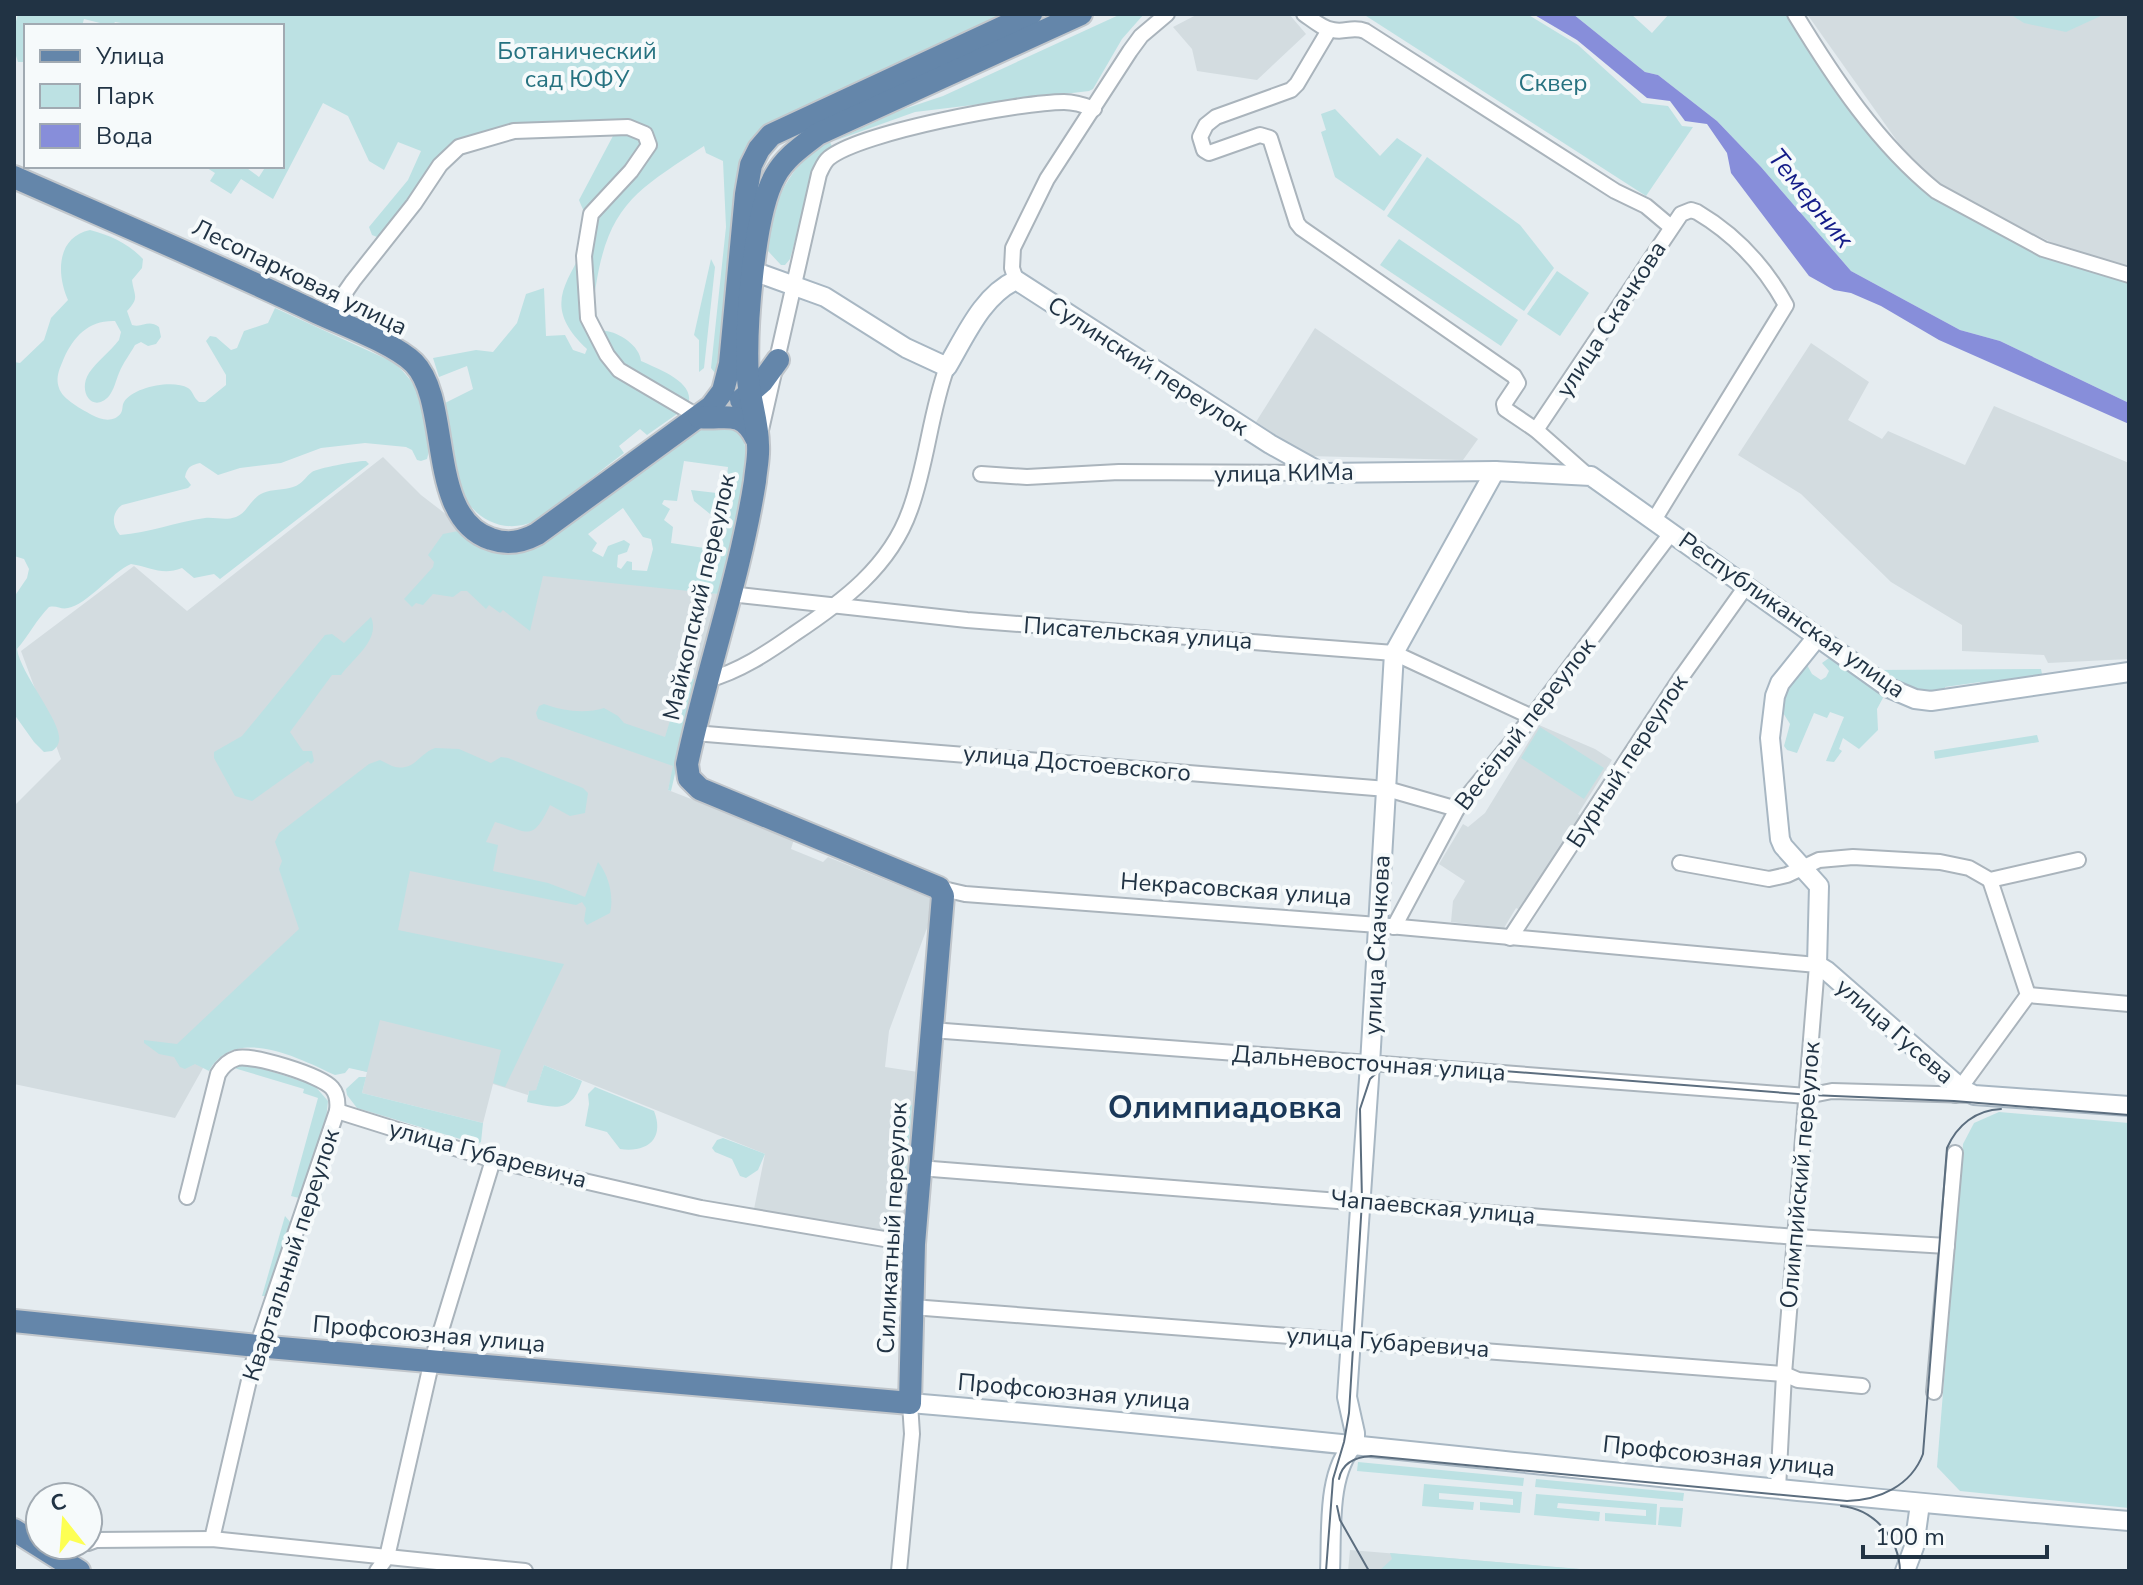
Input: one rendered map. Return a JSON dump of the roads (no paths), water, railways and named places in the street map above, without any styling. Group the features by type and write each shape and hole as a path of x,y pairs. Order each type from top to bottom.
{"main road":[{"path":"814,125 1031,14"},
{"path":"814,125 1081,14"},
{"name":"Майкопский переулок","path":"699,417 723,391 742,379 753,271 767,192 784,162 814,125"},
{"name":"Майкопский переулок","path":"687,764 754,486 758,442 742,379 746,194 751,165 771,135 814,125"},
{"name":"Лесопарковая улица","path":"14,177 162,240 402,354 420,370 429,391 444,469 455,501 475,530 494,540 511,543 537,534 699,417"},
{"path":"699,417 742,379 778,360"},
{"path":"699,417 728,415 739,418 747,424 758,442"},
{"name":"Некрасовская улица","path":"687,764 689,778 700,789 939,888"},
{"name":"Силикатный переулок","path":"910,1403 919,1168 944,903 939,888"},
{"name":"Профсоюзная улица","path":"14,1321 257,1346 910,1403"}],"street":[{"path":"708,680 739,669 762,656 834,607 873,572 910,510 932,410 947,367 990,297 1016,280 1012,268 1013,248 1047,179 1135,43 1167,14"},
{"path":"1304,14 1329,30 1343,31 1355,27 1365,31 1615,191 1646,206 1671,227"},
{"path":"1795,14 1852,103 1920,179 1936,191 2043,249 2129,275"},
{"name":"Республиканская улица","path":"1329,30 1291,90 1210,120 1200,137 1204,150 1209,153 1260,135 1270,138 1301,228 1514,376 1518,383 1504,407 1536,430 1587,475 1672,532 1889,688 1915,699 1931,701 2129,672"},
{"name":"Майкопский переулок","path":"758,442 819,174 831,157 851,147 920,125 987,112 1061,102 1094,109"},
{"path":"328,317 440,165 459,147 514,131 628,127 645,134 649,145 631,171 591,214 584,256 588,318 607,355 619,370 699,417"},
{"name":"улица Скачкова","path":"1536,430 1671,227 1687,210 1709,219 1741,243 1786,305 1654,520"},
{"path":"753,271 825,297 906,348 947,367"},
{"name":"Сулинский переулок","path":"1016,280 1270,444 1322,473"},
{"name":"улица Скачкова","path":"1355,1443 1347,1397 1370,1064 1386,926 1387,789 1394,653 1495,471"},
{"name":"улица КИМа","path":"981,474 1027,477 1119,472 1495,471 1587,475"},
{"name":"Весёлый переулок","path":"1386,926 1457,809 1532,717 1672,532"},
{"name":"Бурный переулок","path":"1510,938 1680,679 1747,585"},
{"name":"Писательская улица","path":"730,594 967,620 1394,653 1532,717"},
{"name":"Олимпийский переулок","path":"1778,1489 1820,893 1816,880 1780,839 1770,727 1778,687 1817,637"},
{"name":"улица Достоевского","path":"694,733 1387,789 1457,809"},
{"path":"1680,863 1769,879 1834,857 1940,862 1969,868 1990,880 2028,995"},
{"path":"1990,880 2078,860"},
{"name":"Некрасовская улица","path":"939,888 965,894 1386,926 1817,965"},
{"name":"улица Гусева","path":"1817,965 1963,1093"},
{"path":"2028,995 2129,1004"},
{"path":"1963,1093 2028,995"},
{"name":"Дальневосточная улица","path":"931,1030 1807,1096"},
{"path":"187,1197 218,1074 229,1061 239,1057 251,1058 317,1077 336,1094 337,1111"},
{"name":"улица Гусева","path":"1807,1096 1832,1091 1963,1093 2129,1106"},
{"name":"улица Губаревича","path":"337,1111 493,1160 701,1208 914,1244"},
{"name":"Квартальный переулок","path":"212,1539 257,1346 337,1111"},
{"path":"1934,1392 1955,1153"},
{"path":"377,1571 387,1557 432,1360 493,1160"},
{"name":"Чапаевская улица","path":"919,1168 1796,1237 1947,1246"},
{"name":"улица Губаревича","path":"912,1307 1350,1338 1784,1374 1798,1380 1862,1386"},
{"name":"Профсоюзная улица","path":"910,1403 1355,1443 1920,1504 2129,1521"},
{"name":"Силикатный переулок","path":"899,1571 912,1434 910,1403"},
{"path":"1330,1571 1336,1479 1341,1462 1355,1443"},
{"path":"1905,1571 1914,1547 1920,1504"},
{"path":"104,1540 212,1539 525,1571"}],"water":[{"path":"1533,14 1573,14 1645,72 1658,75 1717,121 1851,271 1960,330 2000,341 2129,403 2129,424 1939,340 1881,306 1851,293 1834,290 1809,276 1731,173 1727,153 1707,124 1685,121 1670,101 1647,98 1577,40"}],"tram line":[{"path":"1326,1571 1333,1479 1349,1413 1362,1201 1360,1109 1370,1079 1382,1068 1401,1063 1811,1095 1954,1101 2129,1115"},
{"path":"1339,1479 1350,1462 1371,1456 1847,1501 1871,1498 1892,1489 1911,1475 1923,1454 1947,1148 1968,1120 1983,1112 2001,1109"},
{"path":"1337,1506 1340,1520 1369,1571"},
{"path":"1841,1506 1864,1513 1882,1527 1895,1547 1900,1571"}],"district":[{"name":"Олимпиадовка","path":"1225,1107"}],"park label":[{"name":"Ботанический сад ЮФУ","path":"577,65"},
{"name":"Сквер","path":"1553,83"}],"water label":[{"name":"Темерник","path":"1811,198"}]}
